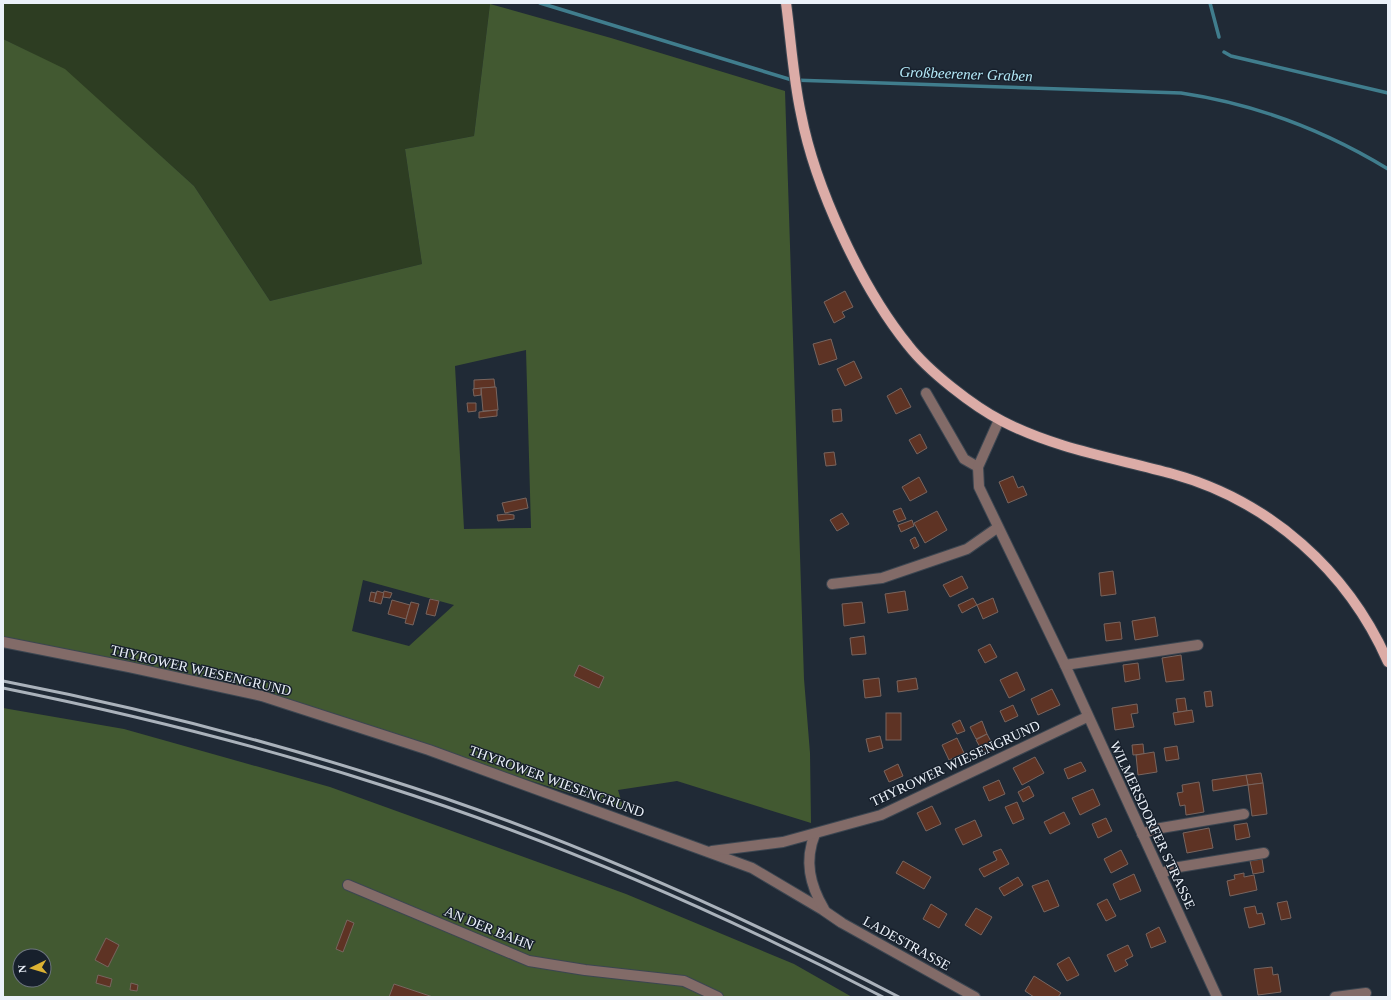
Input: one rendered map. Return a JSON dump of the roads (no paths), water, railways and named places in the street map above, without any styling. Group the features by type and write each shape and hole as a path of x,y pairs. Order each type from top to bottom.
{"main road":[{"path":"786,3 799,104 813,156 837,222 868,284 890,322 908,346 930,369 973,403 999,420 1030,434 1064,446 1190,479 1228,495 1261,512 1304,545 1337,579 1362,614 1388,662"}],"street":[{"path":"926,392 964,459 978,467"},
{"name":"WILMERSDORFER STRASSE","path":"999,420 978,467 979,487 997,528 1014,556 1065,665 1087,716 1217,997"},
{"path":"832,584 882,578 967,549 997,528"},
{"name":"THYROWER WIESENGRUND","path":"3,642 129,667 262,696 436,752 708,851 732,850 783,842 818,834 881,815 1087,716"},
{"path":"1065,665 1198,645"},
{"path":"1142,834 1156,829 1244,814"},
{"path":"818,834 808,860 811,882 816,896 826,912"},
{"name":"LADESTRASSE","path":"708,851 752,868 842,923 975,997"},
{"path":"1161,874 1173,868 1264,853"},
{"name":"AN DER BAHN","path":"348,885 529,960 585,970 684,981 718,997"},
{"path":"1335,997 1366,993"}],"waterway":[{"name":"Großbeerener Graben","path":"540,3 792,80 1181,93 1209,98 1236,104 1288,120 1339,142 1388,169"},
{"path":"1210,3 1219,37"},
{"path":"1224,52 1231,56 1388,93"}],"railway":[{"path":"3,681 147,712 242,736 336,763 450,800 581,849 646,876 774,934 899,997"},
{"path":"3,688 99,708 194,731 334,770 446,806 573,854 636,880 761,936 883,997"}]}
